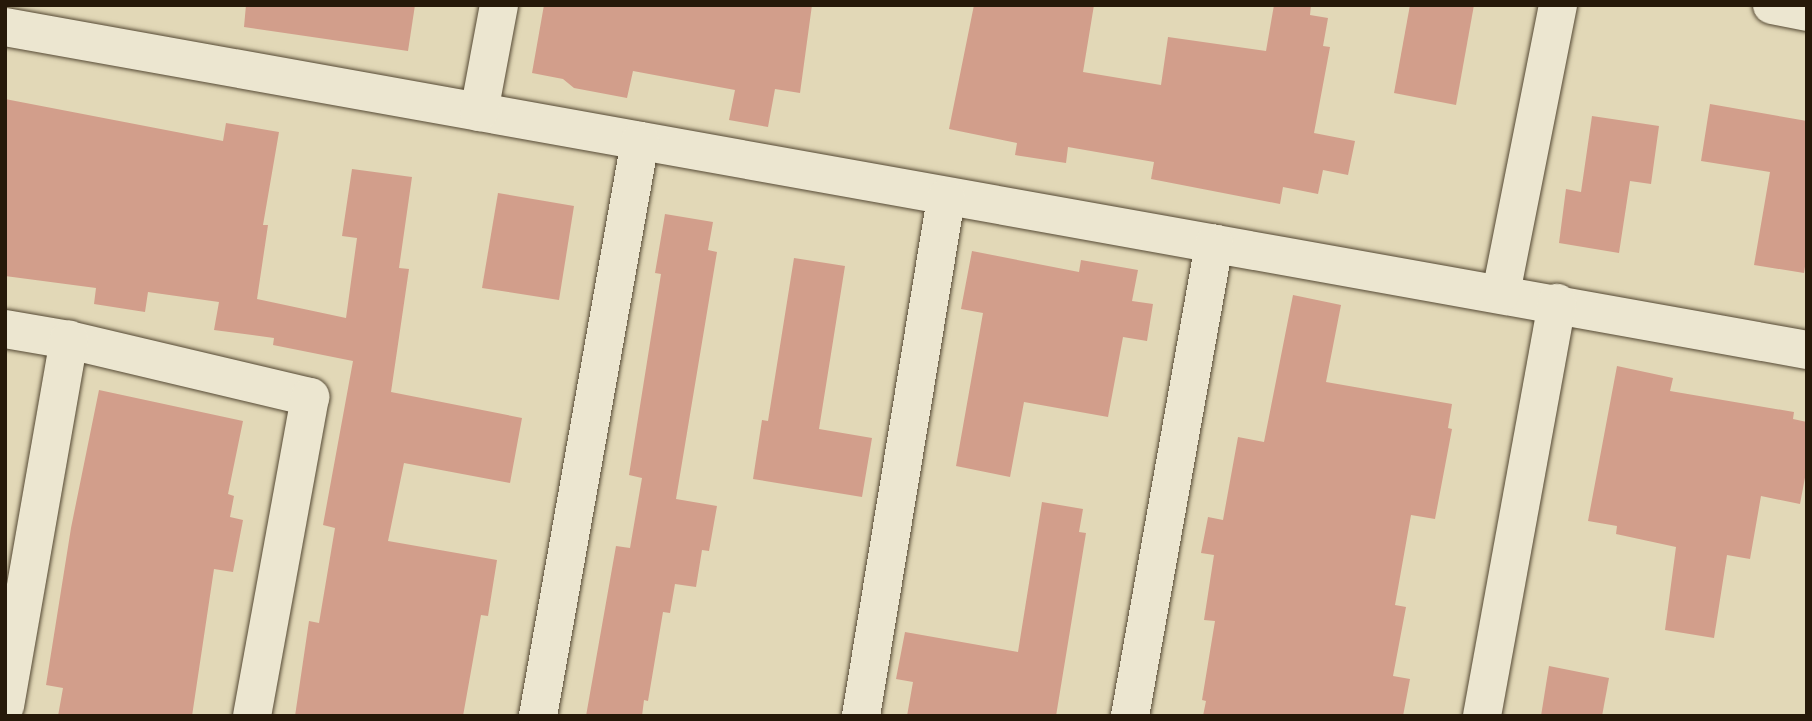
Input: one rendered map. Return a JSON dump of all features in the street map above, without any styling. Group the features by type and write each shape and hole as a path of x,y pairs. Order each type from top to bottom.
{"street":[{"path":"479,112 499,5"},
{"path":"1501,293 1558,5"},
{"path":"1772,5 1807,12"},
{"path":"5,27 946,198 1501,293 1807,350"},
{"path":"538,716 640,141"},
{"path":"861,716 946,198"},
{"path":"1130,716 1214,243"},
{"path":"1482,716 1557,303"},
{"path":"5,329 69,341 310,397 252,716"},
{"path":"5,706 69,341"}],"building":[{"path":"246,5 415,5 408,51 244,27"},
{"path":"544,5 812,5 800,93 775,89 768,127 729,120 735,90 633,71 627,98 574,88 563,79 532,73"},
{"path":"974,5 1094,5 1083,72 1161,85 1168,37 1266,51 1274,5 1311,5 1310,15 1328,18 1323,46 1330,47 1314,133 1355,141 1348,175 1323,170 1318,194 1283,187 1280,204 1151,179 1154,162 1068,147 1066,163 1015,155 1017,143 949,129"},
{"path":"1410,5 1474,5 1456,105 1394,93"},
{"path":"5,99 223,141 226,123 279,132 263,225 268,225 257,299 346,318 357,238 342,236 352,169 412,177 399,268 409,269 391,392 522,418 510,483 404,463 388,541 497,560 488,616 481,615 463,716 295,716 309,621 319,623 335,528 323,525 353,361 273,345 274,338 214,330 219,302 148,292 145,312 94,304 96,288 5,276"},
{"path":"1710,104 1807,121 1807,254 1804,273 1754,265 1770,172 1701,161"},
{"path":"1592,116 1659,126 1651,184 1630,181 1619,253 1559,243 1566,189 1581,192"},
{"path":"498,193 574,206 559,300 482,288"},
{"path":"665,214 713,222 708,250 717,252 676,499 717,506 709,551 702,550 696,587 675,584 670,613 663,612 648,701 644,700 642,716 586,716 616,546 630,548 642,478 629,475 661,274 655,273"},
{"path":"972,251 1079,272 1081,260 1138,270 1132,301 1153,304 1147,341 1123,337 1108,417 1024,402 1010,477 956,466 983,313 961,309"},
{"path":"794,258 845,266 819,429 872,438 862,497 753,479 762,420 768,421"},
{"path":"1293,295 1341,305 1326,382 1452,404 1448,428 1452,429 1435,519 1411,515 1395,605 1406,607 1393,676 1410,679 1403,716 1203,716 1206,701 1202,700 1215,621 1204,620 1214,555 1201,553 1208,517 1223,520 1238,437 1264,442"},
{"path":"1617,366 1673,378 1670,391 1794,412 1793,419 1807,422 1807,467 1800,504 1761,496 1750,559 1727,555 1714,638 1665,630 1676,547 1616,534 1617,526 1588,521"},
{"path":"99,390 243,421 228,494 234,496 230,517 243,520 233,572 214,569 192,716 58,716 63,688 46,685 71,528"},
{"path":"1042,502 1083,509 1079,532 1086,533 1056,716 907,716 913,682 896,679 905,632 1018,652"},
{"path":"1549,666 1609,678 1602,716 1541,716"}]}
